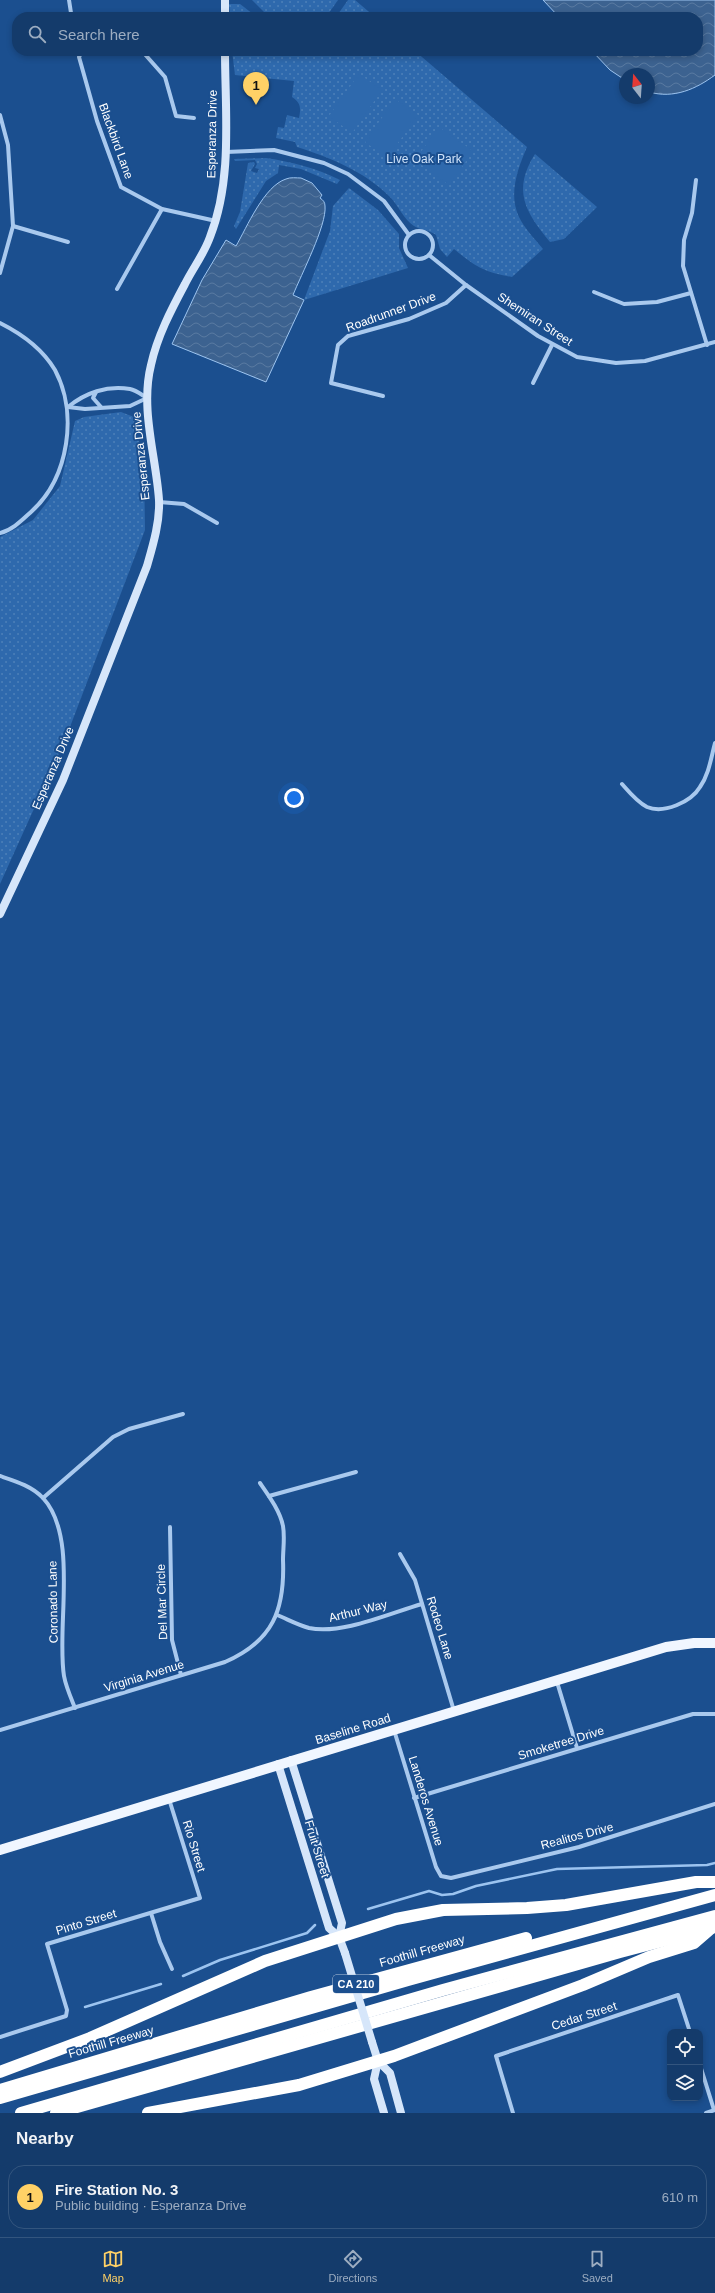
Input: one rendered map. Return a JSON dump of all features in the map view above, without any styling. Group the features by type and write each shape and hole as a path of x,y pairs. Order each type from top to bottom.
{"highway":[{"path":"0,2072 97,2035 265,1961 420,1913 566,1904 696,1882 715,1882"},
{"name":"Foothill Freeway","path":"0,2090 459,1955 715,1887"},
{"path":"0,2098 364,1992 715,1895"},
{"path":"20,2113 443,1990 715,1916"},
{"path":"148,2113 299,2085 378,2061 576,1988 649,1957 694,1943 713,1927"},
{"path":"56,2113 605,1956 713,1927"}],"main road":[{"path":"225,0 225,12"},
{"name":"Esperanza Drive","path":"0,914 63,780 147,566 153,544 159,502 148,398 150,366 159,340 185,284 202,254 216,221 222,202 225,152 225,56"},
{"name":"Baseline Road","path":"0,1850 169,1799 291,1760 666,1647 694,1643 715,1643"},
{"name":"Fruit Street","path":"291,1760 342,1923 339,1937"},
{"name":"Fruit Street","path":"278,1764 329,1928 339,1937 378,2061 390,2073 401,2113"},
{"name":"Fruit Street","path":"378,2061 374,2079 384,2113"}],"street":[{"path":"69,0 71,12"},
{"name":"Blackbird Lane","path":"79,56 99,127 121,187 162,209 216,221"},
{"path":"146,56 165,77 176,116 194,118"},
{"path":"0,115 8,145 13,226 0,273"},
{"path":"225,152 274,150 324,163 348,174 384,202 410,235"},
{"path":"696,180 692,213 684,240 683,266 707,345"},
{"path":"117,289 162,209"},
{"path":"13,226 68,242"},
{"path":"422,232 429,236 432,244 428,254 418,259 410,256 405,248 410,235 422,232"},
{"name":"Shemiran Street","path":"428,254 466,285 552,345 577,357 616,363 645,361 715,342"},
{"name":"Roadrunner Drive","path":"383,396 331,383 338,345 348,336 409,319 446,303 466,285"},
{"path":"594,292 624,304 657,302 691,293"},
{"path":"0,323 22,334 40,351 55,370 68,407 66,445 56,479 41,502 19,523 0,533"},
{"path":"533,383 552,345"},
{"path":"68,407 82,396 96,392 131,389 148,398"},
{"path":"96,392 93,398 101,407"},
{"path":"68,407 85,409 130,406 148,398"},
{"path":"159,502 184,504 217,523"},
{"path":"622,784 639,802 647,807 656,809 684,802 694,794 701,785 709,768 715,743"},
{"path":"0,1476 18,1482 43,1498 113,1437 128,1429 183,1414"},
{"path":"269,1496 356,1472"},
{"path":"260,1483 269,1496 283,1526 284,1587 277,1615"},
{"name":"Coronado Lane","path":"43,1498 55,1519 62,1542 64,1676 75,1708"},
{"name":"Del Mar Circle","path":"170,1527 172,1640 181,1675"},
{"name":"Rodeo Lane","path":"400,1554 415,1580 454,1712"},
{"name":"Arthur Way","path":"277,1615 308,1628 326,1629 344,1627 422,1604"},
{"name":"Virginia Avenue","path":"0,1730 225,1662 244,1654 261,1638 277,1615"},
{"path":"556,1681 577,1748"},
{"name":"Smoketree Drive","path":"414,1798 693,1714 715,1714"},
{"name":"Landeros Avenue","path":"394,1730 436,1867 441,1876"},
{"name":"Rio Street","path":"169,1799 200,1898"},
{"name":"Realitos Drive","path":"441,1876 451,1878 579,1847 715,1804"},
{"name":"Pinto Street","path":"0,2037 66,2016 67,2010 48,1944 200,1898"},
{"path":"151,1913 160,1942 172,1969"},
{"name":"Cedar Street","path":"513,2113 496,2056 678,1995 689,2029"},
{"path":"703,2074 715,2110 706,2113"}],"green space":[{"path":"252,0 338,0 330,12 264,12"},
{"path":"348,0 355,0 369,12 340,12"},
{"path":"229,4 240,4 250,12 230,12"},
{"name":"Live Oak Park","path":"233,56 421,56 527,147 518,172 514,190 514,199 521,221 543,249 512,277 487,271 468,260 454,249 447,257 440,249 436,235 410,223 390,197 369,180 346,166 297,147 295,142 276,138 278,127 284,128 287,115 299,118 300,106 292,97 294,81 235,75"},
{"path":"359,74 382,90 352,133 329,116"},
{"path":"395,99 418,115 387,158 365,142"},
{"path":"439,127 473,151 449,185 415,160"},
{"path":"535,154 597,207 564,239 550,242 534,221 524,200 524,179"},
{"path":"266,158 304,166 340,180 337,184 301,169 279,165 278,173 266,181 236,229 234,226 240,212 248,163 254,162 255,164 251,171 257,173 259,169 255,168 257,164 255,160 235,161 234,159"},
{"path":"349,188 378,210 399,234 399,248 408,268 304,300 330,231 333,206"},
{"path":"121,412 134,417 144,467 145,530 65,740 0,884 0,537 33,520 60,486 75,421 84,417"}],"water":[{"path":"543,0 715,0 715,75 700,85 684,91 658,94 655,93 655,68 619,68 619,76 610,70 597,56 703,56 703,12 554,12"},
{"path":"301,178 312,183 322,195 320,198 325,203 325,214 313,250 293,295 304,300 266,382 172,344 202,280 226,240 236,246 263,198 270,190 278,183 286,179"}],"waterway":[{"path":"368,1909 429,1891 442,1895 453,1894 476,1886 557,1869 707,1865 715,1863"},
{"path":"183,1976 220,1960 307,1933 315,1925"},
{"path":"85,2007 161,1984"}],"place":[{"name":"Fire Station No. 3","path":"256,105"}]}
